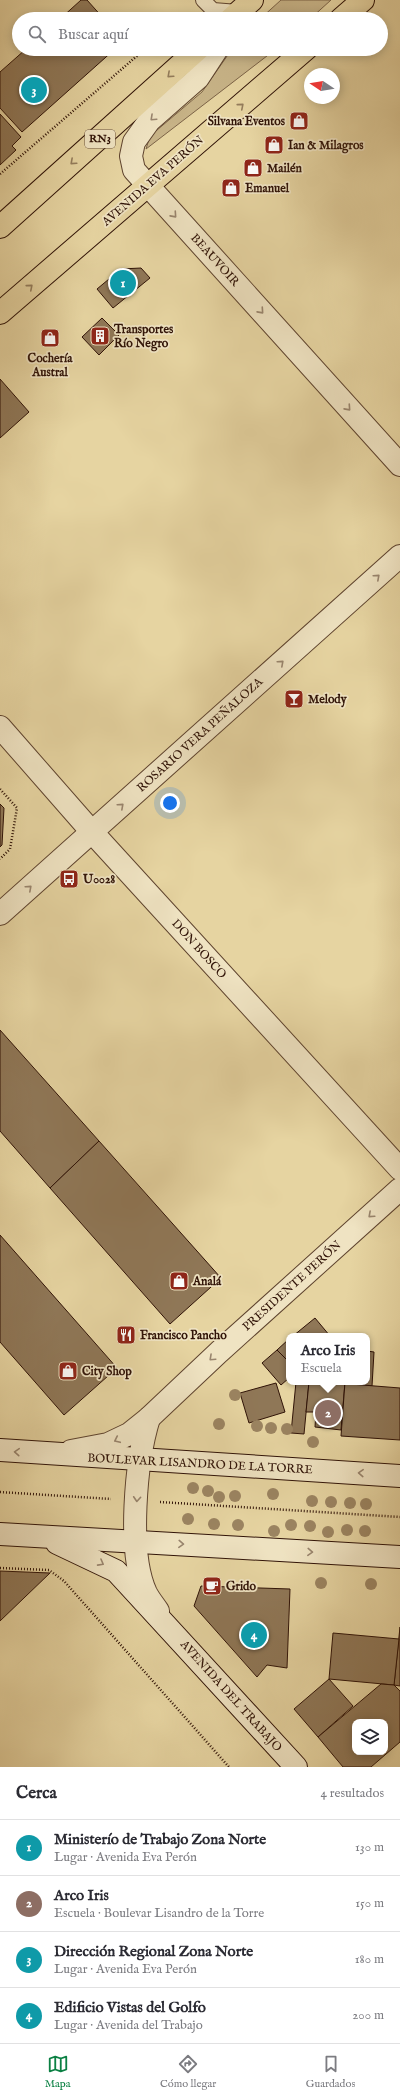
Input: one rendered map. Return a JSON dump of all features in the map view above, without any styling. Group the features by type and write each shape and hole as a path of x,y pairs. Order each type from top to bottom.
{"highway":[{"path":"349,12 363,0"},
{"name":"RN3","path":"0,227 190,56"},
{"name":"AVENIDA EVA PERÓN","path":"0,313 298,56"}],"street":[{"name":"BEAUVOIR","path":"212,56 198,78 148,121 134,142 131,156 134,170 400,465"},
{"name":"ROSARIO VERA PEÑALOZA","path":"0,914 400,556"},
{"name":"DON BOSCO","path":"0,727 92,832 400,1169"},
{"name":"PRESIDENTE PERÓN","path":"48,1454 108,1444 129,1434 149,1418 219,1352 400,1189"},
{"name":"PRESIDENTE PERÓN","path":"149,1418 142,1441 134,1542 146,1592 167,1625"},
{"name":"BOULEVAR LISANDRO DE LA TORRE","path":"0,1450 400,1476"},
{"path":"0,1534 400,1557"},
{"path":"39,1537 65,1546 116,1571 167,1625"},
{"name":"AVENIDA DEL TRABAJO","path":"167,1625 296,1767"}],"lane":[{"path":"203,0 213,10 230,12"}],"path":[{"path":"0,174 137,56"},
{"path":"0,789 17,808 10,849 0,859"},
{"path":"0,1492 400,1517"},
{"path":"0,1568 49,1570 64,1580 229,1767"}],"shaded area":[{"path":"281,0 331,0 318,12 268,12"},
{"path":"227,56 267,56 146,149 150,136 202,92"}],"building":[{"path":"81,0 87,0 98,12 68,12"},
{"path":"18,56 107,56 22,132 0,108 0,72"},
{"path":"0,114 21,137 12,146 16,150 0,165"},
{"path":"141,268 150,278 113,308 97,289 121,269"},
{"name":"Transportes Río Negro","path":"102,318 119,335 99,355 82,337"},
{"path":"0,379 29,412 0,438"},
{"path":"0,804 4,808 2,845 0,847"},
{"path":"0,1030 99,1141 50,1188 0,1131"},
{"path":"99,1141 221,1278 170,1324 50,1188"},
{"path":"0,1235 117,1368 64,1415 0,1342"},
{"path":"315,1318 328,1333 297,1333"},
{"path":"286,1342 286,1359 277,1350"},
{"path":"277,1350 286,1359 286,1381 281,1385 262,1363"},
{"path":"370,1351 374,1352 372,1386 361,1385 370,1385"},
{"path":"276,1383 285,1412 249,1423 240,1393"},
{"path":"296,1385 309,1385 304,1434 291,1433"},
{"path":"309,1385 345,1385 341,1430 315,1427 316,1412 306,1412"},
{"path":"345,1385 400,1388 400,1440 341,1436"},
{"path":"0,1571 50,1573 0,1621"},
{"path":"201,1586 290,1589 287,1668 267,1665 257,1677 194,1606"},
{"path":"400,1627 400,1686 394,1685"},
{"path":"333,1633 399,1639 394,1685 329,1679"},
{"path":"329,1679 353,1706 318,1737 294,1709"},
{"path":"381,1684 394,1685 400,1691 400,1742 388,1752 388,1719 352,1719 352,1755 385,1755 371,1767 343,1767 318,1737"}],"place":[{"name":"Dirección Regional Zona Norte","path":"34,90"},
{"name":"Silvana Eventos","path":"299,121"},
{"name":"Ian & Milagros","path":"274,145"},
{"name":"Mailén","path":"253,168"},
{"name":"Emanuel","path":"231,188"},
{"name":"Ministerío de Trabajo Zona Norte","path":"123,283"},
{"name":"Transportes Río Negro","path":"100,336"},
{"name":"Cochería Austral","path":"50,338"},
{"name":"Melody","path":"294,699"},
{"name":"U0028","path":"69,879"},
{"name":"Analá","path":"179,1281"},
{"name":"Francisco Pancho","path":"126,1335"},
{"name":"City Shop","path":"68,1371"},
{"name":"Arco Iris","path":"328,1413"},
{"name":"Grido","path":"212,1586"},
{"name":"Edificio Vistas del Golfo","path":"254,1635"}]}
